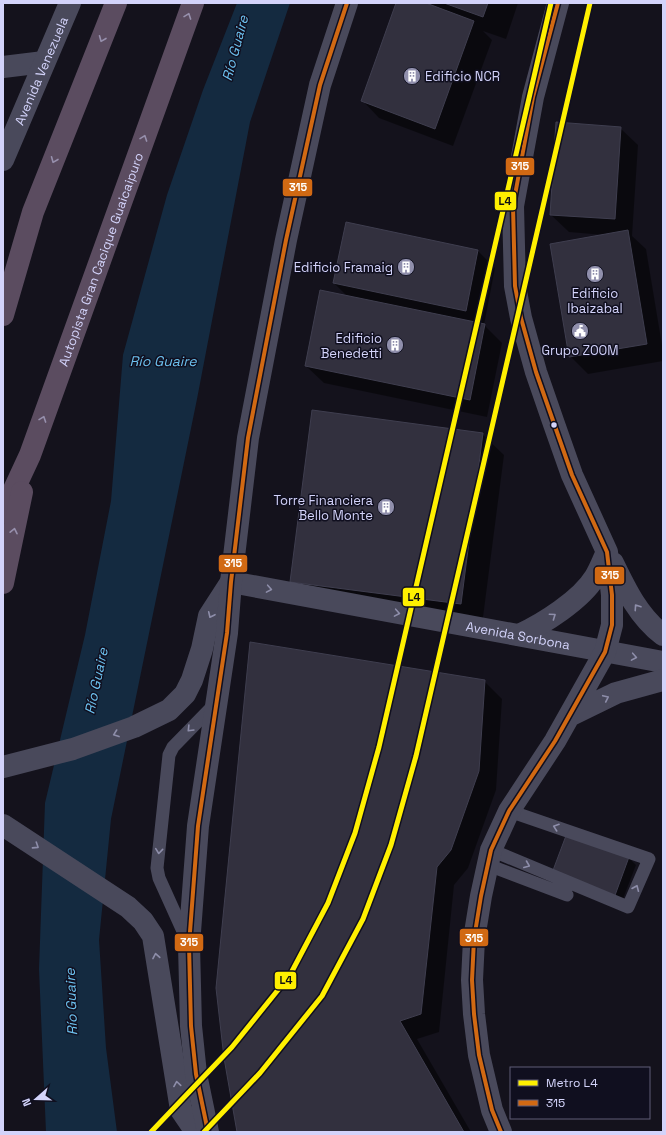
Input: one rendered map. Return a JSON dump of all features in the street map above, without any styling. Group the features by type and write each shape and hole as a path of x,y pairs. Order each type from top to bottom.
{"highway":[{"path":"3,276 33,212 116,3"},
{"name":"Autopista Gran Cacique Guaicaipuro","path":"3,513 30,455 192,3"},
{"path":"3,315 33,212"},
{"path":"3,582 30,455"}],"street":[{"name":"Avenida Venezuela","path":"3,160 70,3"},
{"path":"208,1132 196,1074 192,1026 189,945 198,826 227,633 231,582 248,438 286,240 320,85 347,3"},
{"path":"558,3 533,97 513,206 515,286 523,326 536,372 572,475 607,552 636,607 652,626 663,635"},
{"path":"3,67 44,62"},
{"path":"519,635 541,624 570,604 583,592 595,578 607,552"},
{"path":"501,1132 492,1110 479,1055 473,1000 472,980 474,939 481,896 489,858 510,810 571,714 605,652 612,625 612,595 607,552"},
{"path":"6,766 73,748 134,727 169,710 185,694 192,680 202,649 209,616 231,582"},
{"name":"Avenida Sorbona","path":"231,582 663,662"},
{"path":"571,714 616,693 663,680"},
{"path":"3,825 128,908 143,920 153,936 181,1110 196,1132"}],"lane":[{"path":"189,945 159,878 157,868 169,755 173,748 217,701"},
{"path":"489,858 628,907 649,859 510,810"},
{"path":"489,858 566,895"}],"water":[{"name":"Río Guaire","path":"237,3 290,3 250,122 197,399 111,819 99,940 106,1048 117,1132 46,1132 39,969 45,803 85,635 111,501 123,355 167,195 203,90"}],"building":[{"name":"Edificio NCR","path":"396,3 426,3 474,21 435,129 361,101"},
{"path":"444,3 488,3 483,17"},
{"path":"556,122 621,127 615,219 550,215"},
{"name":"Edificio Framaig","path":"346,222 478,250 466,311 333,283"},
{"name":"Edificio Ibaizabal","path":"628,230 647,344 569,357 550,244"},
{"name":"Edificio Benedetti","path":"320,290 485,324 470,400 305,366"},
{"name":"Torre Financiera Bello Monte","path":"312,410 483,433 461,604 290,582"},
{"path":"250,642 485,680 479,771 451,850 437,867 421,1014 400,1021 464,1132 237,1132 224,1058 216,988"},
{"path":"567,833 629,857 614,898 552,873"}],"metro line":[{"name":"L4","path":"151,1132 232,1047 290,975 328,903 355,833 379,747 551,3"},
{"name":"L4","path":"204,1132 260,1073 322,996 363,919 391,845 416,756 590,3"}],"transit line":[{"name":"315","path":"208,1132 196,1074 191,1026 189,945 198,826 227,633 231,582 248,438 286,240 320,85 347,3"},
{"name":"315","path":"501,1132 492,1110 479,1055 472,980 474,939 491,850 509,811 555,741 605,652 612,625 612,595 607,552 572,475 536,372 521,318 515,286 513,206 533,97 558,3"}],"place":[{"name":"Edificio NCR","path":"412,76"},
{"name":"Edificio Framaig","path":"406,267"},
{"name":"Edificio Ibaizabal","path":"595,274"},
{"name":"Grupo ZOOM","path":"580,331"},
{"name":"Edificio Benedetti","path":"395,345"},
{"name":"Torre Financiera Bello Monte","path":"386,507"}]}
